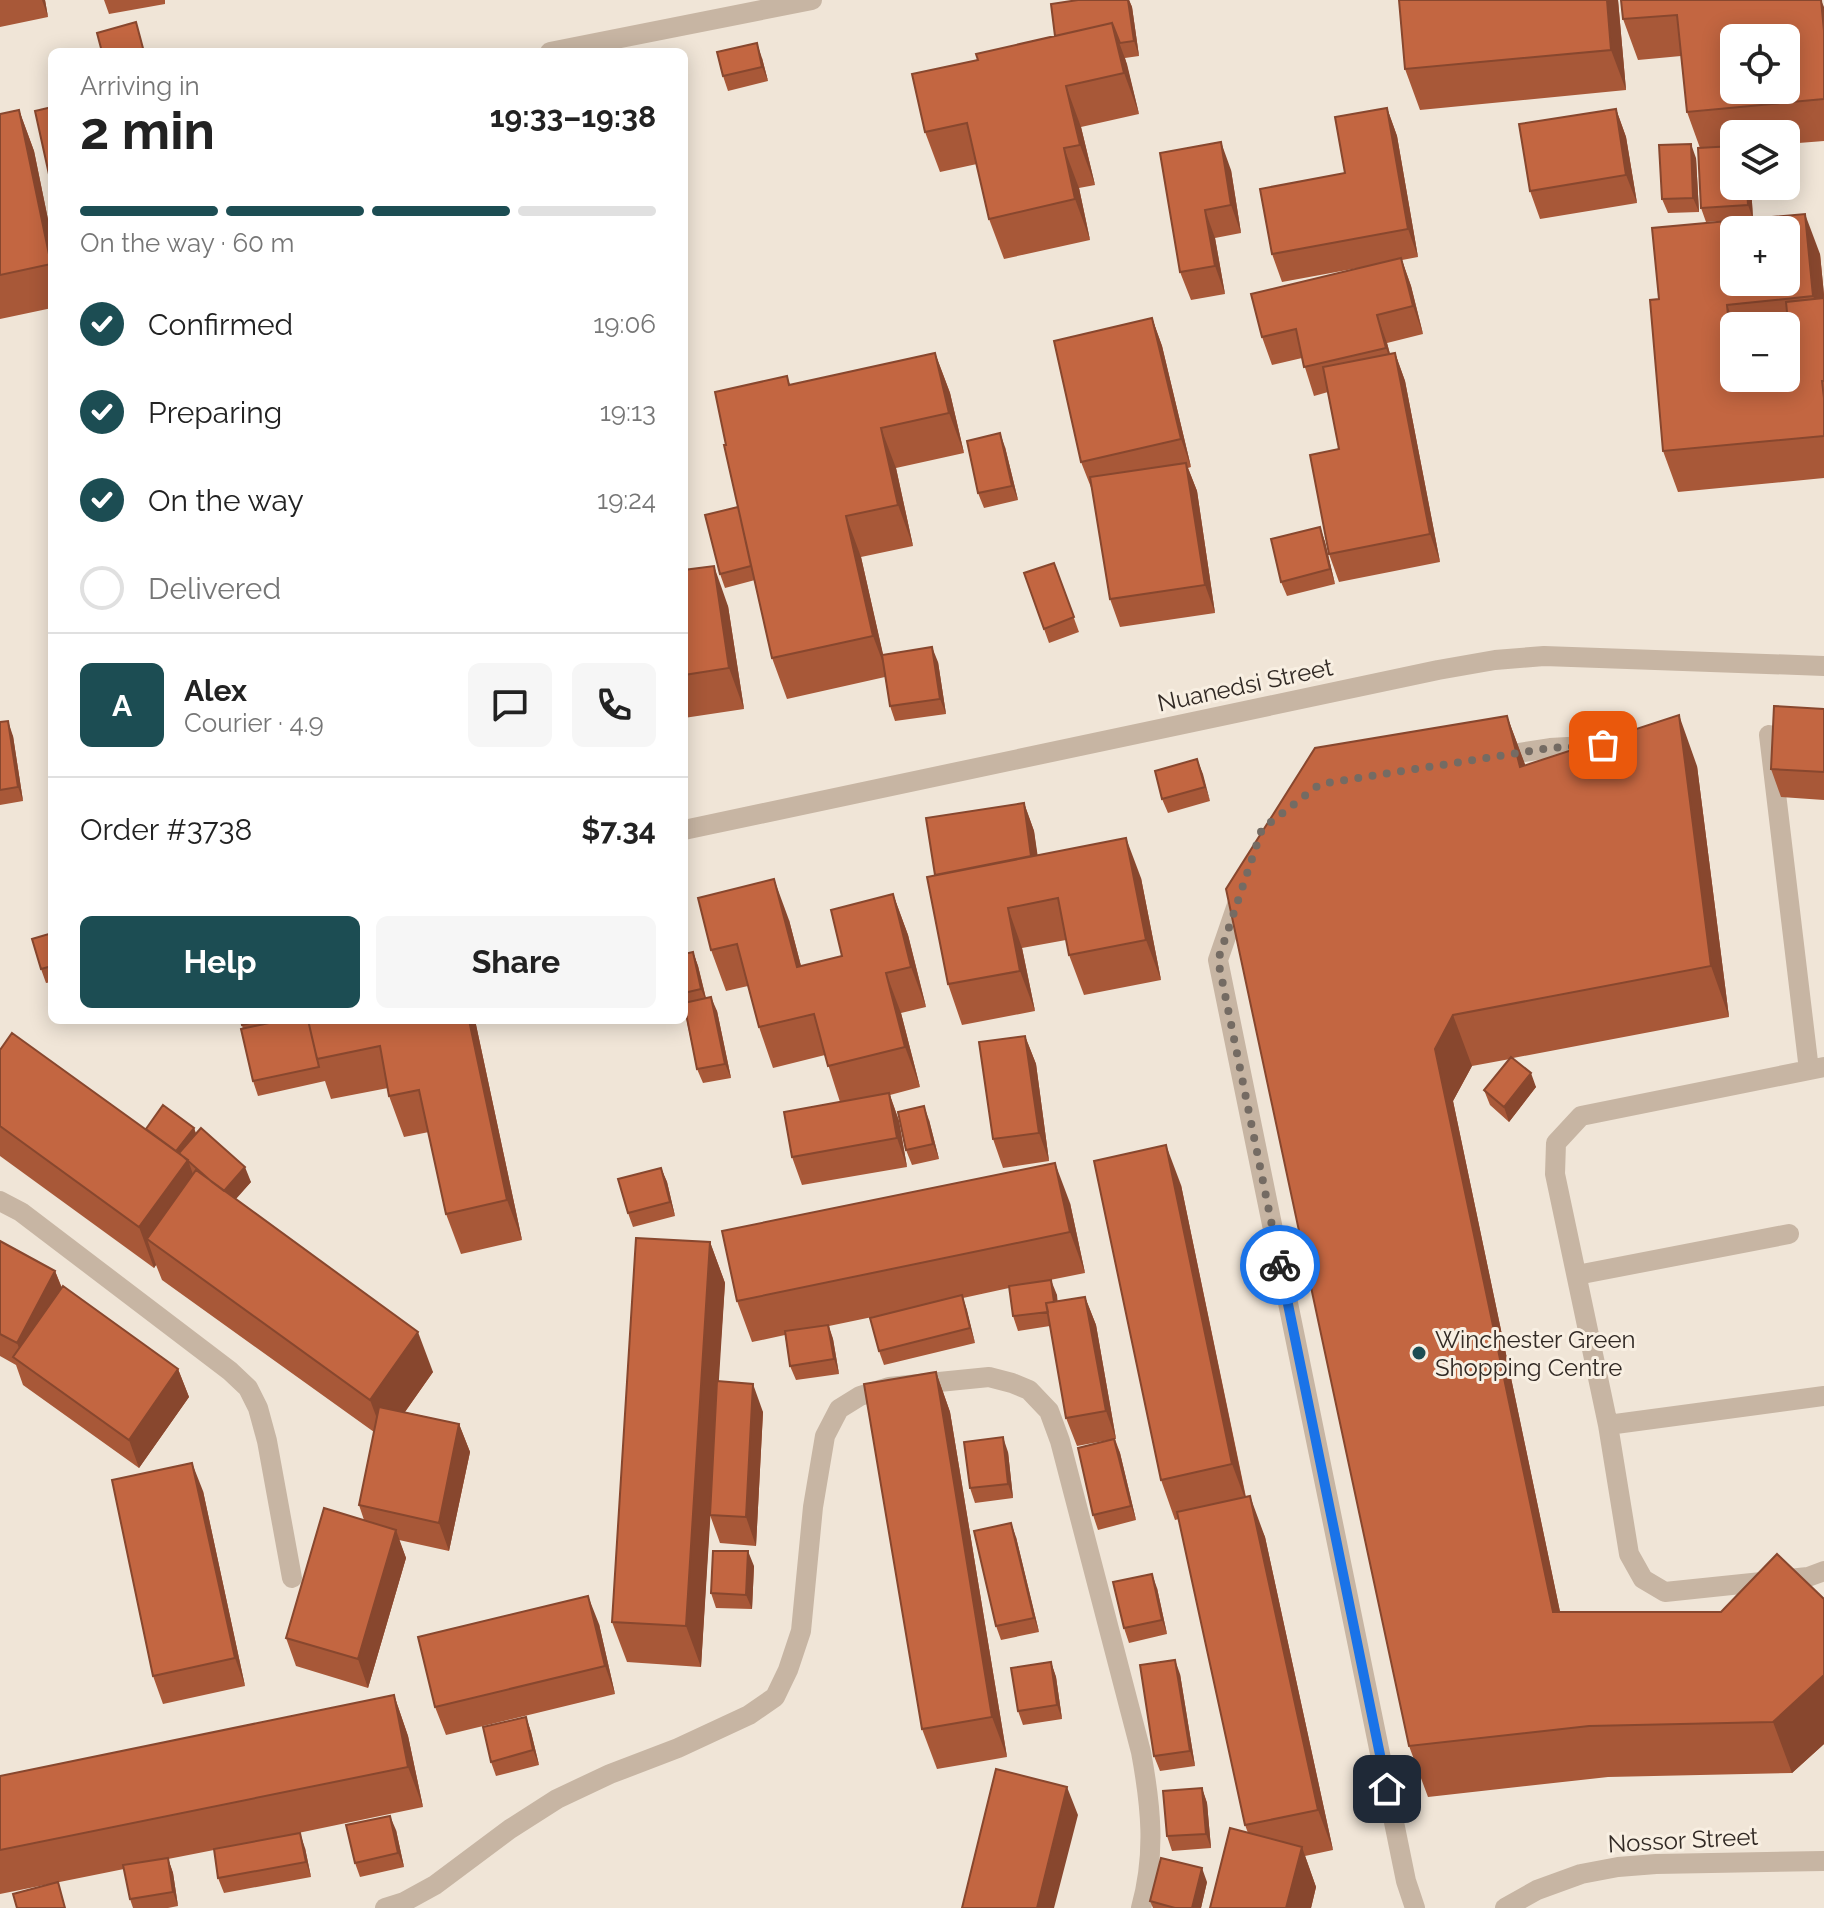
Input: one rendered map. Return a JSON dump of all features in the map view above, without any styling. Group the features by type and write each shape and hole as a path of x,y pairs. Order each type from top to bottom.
{"street":[{"path":"570,48 812,0"},
{"name":"Nuanedsi Street","path":"688,829 1495,660 1544,656 1824,666"},
{"path":"1769,735 1817,1068 1581,1116 1556,1143 1555,1174 1608,1425 1629,1554 1643,1579 1665,1592 1808,1577 1824,1571"},
{"path":"1474,760 1550,748 1603,745"},
{"path":"1245,881 1218,960 1406,1881 1415,1908"},
{"path":"0,1201 21,1212 230,1371 248,1388 258,1408 267,1441 292,1578"},
{"path":"1577,1275 1789,1234"},
{"path":"385,1908 404,1902 435,1885 510,1829 557,1799 749,1715 775,1697 801,1631 815,1493 825,1436 839,1409 860,1396 889,1387 989,1377 1029,1390 1049,1411 1060,1441 1146,1776 1152,1847 1141,1908"},
{"path":"1608,1425 1824,1396"},
{"name":"Nossor Street","path":"1505,1908 1537,1890 1581,1874 1618,1867 1824,1861"}],"building":[{"path":"1078,0 1128,0 1134,41 1120,43 1112,23 1055,36 1051,4"},
{"path":"1399,0 1607,0 1611,50 1405,69"},
{"path":"1621,0 1821,0 1824,99 1800,101 1800,24 1720,24 1720,104 1771,104 1687,112 1677,15 1623,19"},
{"path":"136,22 143,48 101,48 97,33"},
{"path":"1112,23 1124,73 1066,86 1080,145 1064,148 1075,199 989,219 967,123 925,132 912,74 978,60 976,54"},
{"path":"757,43 762,67 723,76 717,52"},
{"path":"48,108 48,170 35,111"},
{"path":"1387,108 1408,229 1272,254 1260,189 1345,173 1335,117"},
{"path":"1616,109 1626,175 1530,191 1519,124"},
{"path":"19,110 48,250 48,265 0,275 0,114"},
{"path":"1221,142 1231,205 1205,210 1215,266 1180,272 1160,153"},
{"path":"1691,144 1693,198 1662,199 1659,145"},
{"path":"1720,147 1720,200 1748,200 1748,205 1701,208 1698,148"},
{"path":"1805,214 1813,296 1727,305 1728,312 1720,312 1720,392 1800,392 1800,312 1787,312 1786,302 1824,298 1824,436 1663,451 1650,300 1659,299 1652,228 1720,222 1720,296 1800,296 1800,216 1783,216"},
{"path":"1401,258 1413,306 1377,315 1386,348 1304,367 1296,329 1262,337 1251,294"},
{"path":"1152,318 1181,439 1081,462 1054,341"},
{"path":"935,353 949,413 881,428 898,505 846,516 873,636 772,658 715,392 787,376 789,385"},
{"path":"1395,353 1430,534 1329,554 1310,455 1339,449 1323,367"},
{"path":"1000,433 1012,486 978,493 967,441"},
{"path":"1186,463 1205,585 1110,599 1090,477"},
{"path":"738,507 751,566 720,574 705,515"},
{"path":"1320,527 1330,569 1281,582 1271,539"},
{"path":"1054,563 1074,617 1044,629 1024,573"},
{"path":"714,566 729,668 688,674 688,569"},
{"path":"932,647 940,699 890,706 882,655"},
{"path":"1774,706 1824,709 1824,772 1771,769"},
{"name":"Winchester Green Shopping Centre","path":"1679,715 1711,966 1453,1015 1435,1049 1553,1612 1721,1612 1777,1554 1824,1599 1824,1675 1773,1722 1589,1726 1409,1746 1226,889 1315,748 1507,716 1520,767"},
{"path":"8,721 18,787 0,790 0,722"},
{"path":"1197,759 1205,787 1162,799 1155,771"},
{"path":"1024,803 1031,856 935,875 926,818"},
{"path":"1126,838 1146,940 1069,955 1058,898 1008,908 1020,971 948,984 927,877"},
{"path":"774,879 797,967 842,956 831,910 893,894 911,967 886,973 905,1047 828,1066 814,1014 759,1027 737,944 711,950 698,898"},
{"path":"48,934 48,967 41,969 32,939"},
{"path":"693,952 701,989 688,992 688,953"},
{"path":"711,997 725,1064 697,1069 688,1023 688,1002"},
{"path":"264,1024 309,1024 319,1067 253,1081 241,1029"},
{"path":"309,1024 470,1024 507,1200 446,1214 419,1090 389,1096 380,1046 317,1059"},
{"path":"12,1033 188,1160 139,1227 0,1126 0,1050"},
{"path":"1025,1036 1039,1133 993,1139 979,1042"},
{"path":"1511,1057 1531,1073 1504,1107 1484,1090"},
{"path":"889,1093 897,1138 792,1157 784,1112"},
{"path":"163,1105 194,1128 176,1151 146,1129"},
{"path":"924,1106 933,1144 906,1150 898,1112"},
{"path":"201,1128 245,1167 224,1191 179,1153"},
{"path":"1166,1145 1232,1464 1161,1480 1094,1161"},
{"path":"1055,1163 1070,1232 737,1301 722,1231"},
{"path":"661,1168 670,1202 628,1213 618,1179"},
{"path":"196,1170 418,1332 370,1400 147,1239"},
{"path":"636,1238 710,1242 686,1626 612,1622"},
{"path":"0,1241 55,1271 17,1343 0,1334"},
{"path":"1051,1280 1054,1302 1046,1303 1048,1312 1013,1316 1009,1286"},
{"path":"63,1286 178,1369 129,1440 13,1357"},
{"path":"962,1295 970,1328 879,1351 870,1318"},
{"path":"1085,1297 1106,1411 1066,1418 1046,1303"},
{"path":"828,1325 834,1359 790,1366 785,1331"},
{"path":"936,1372 992,1717 922,1729 864,1384"},
{"path":"717,1381 753,1384 746,1517 710,1515"},
{"path":"379,1407 459,1424 439,1523 359,1505"},
{"path":"1003,1437 1008,1484 970,1488 964,1442"},
{"path":"1114,1439 1131,1506 1093,1515 1078,1448"},
{"path":"192,1463 235,1658 153,1676 112,1480"},
{"path":"1250,1496 1318,1810 1245,1825 1177,1512"},
{"path":"324,1508 396,1530 358,1659 286,1638"},
{"path":"1011,1523 1034,1618 996,1626 974,1531"},
{"path":"713,1551 748,1551 746,1595 711,1593"},
{"path":"1152,1574 1162,1620 1124,1628 1113,1582"},
{"path":"588,1596 605,1666 435,1707 418,1637"},
{"path":"1175,1660 1190,1751 1154,1756 1140,1665"},
{"path":"1051,1662 1057,1705 1018,1711 1011,1668"},
{"path":"394,1695 408,1767 0,1850 0,1776"},
{"path":"526,1717 533,1750 491,1762 483,1727"},
{"path":"996,1769 1067,1787 1037,1908 962,1908"},
{"path":"1202,1788 1206,1834 1167,1836 1163,1791"},
{"path":"390,1816 398,1853 355,1863 346,1825"},
{"path":"1230,1828 1302,1847 1286,1908 1210,1908"},
{"path":"300,1833 306,1862 218,1878 214,1849"},
{"path":"168,1858 173,1892 130,1899 123,1865"},
{"path":"1161,1858 1202,1868 1192,1908 1175,1908 1150,1901"},
{"path":"58,1882 65,1908 17,1908 13,1894"}],"way so far":[{"path":"1280,1265 1218,960 1262,829 1320,784 1550,748 1603,745"}],"place":[{"name":"Winchester Green Shopping Centre","path":"1419,1353"}],"route":[{"path":"1280,1265 1387,1789"}]}
